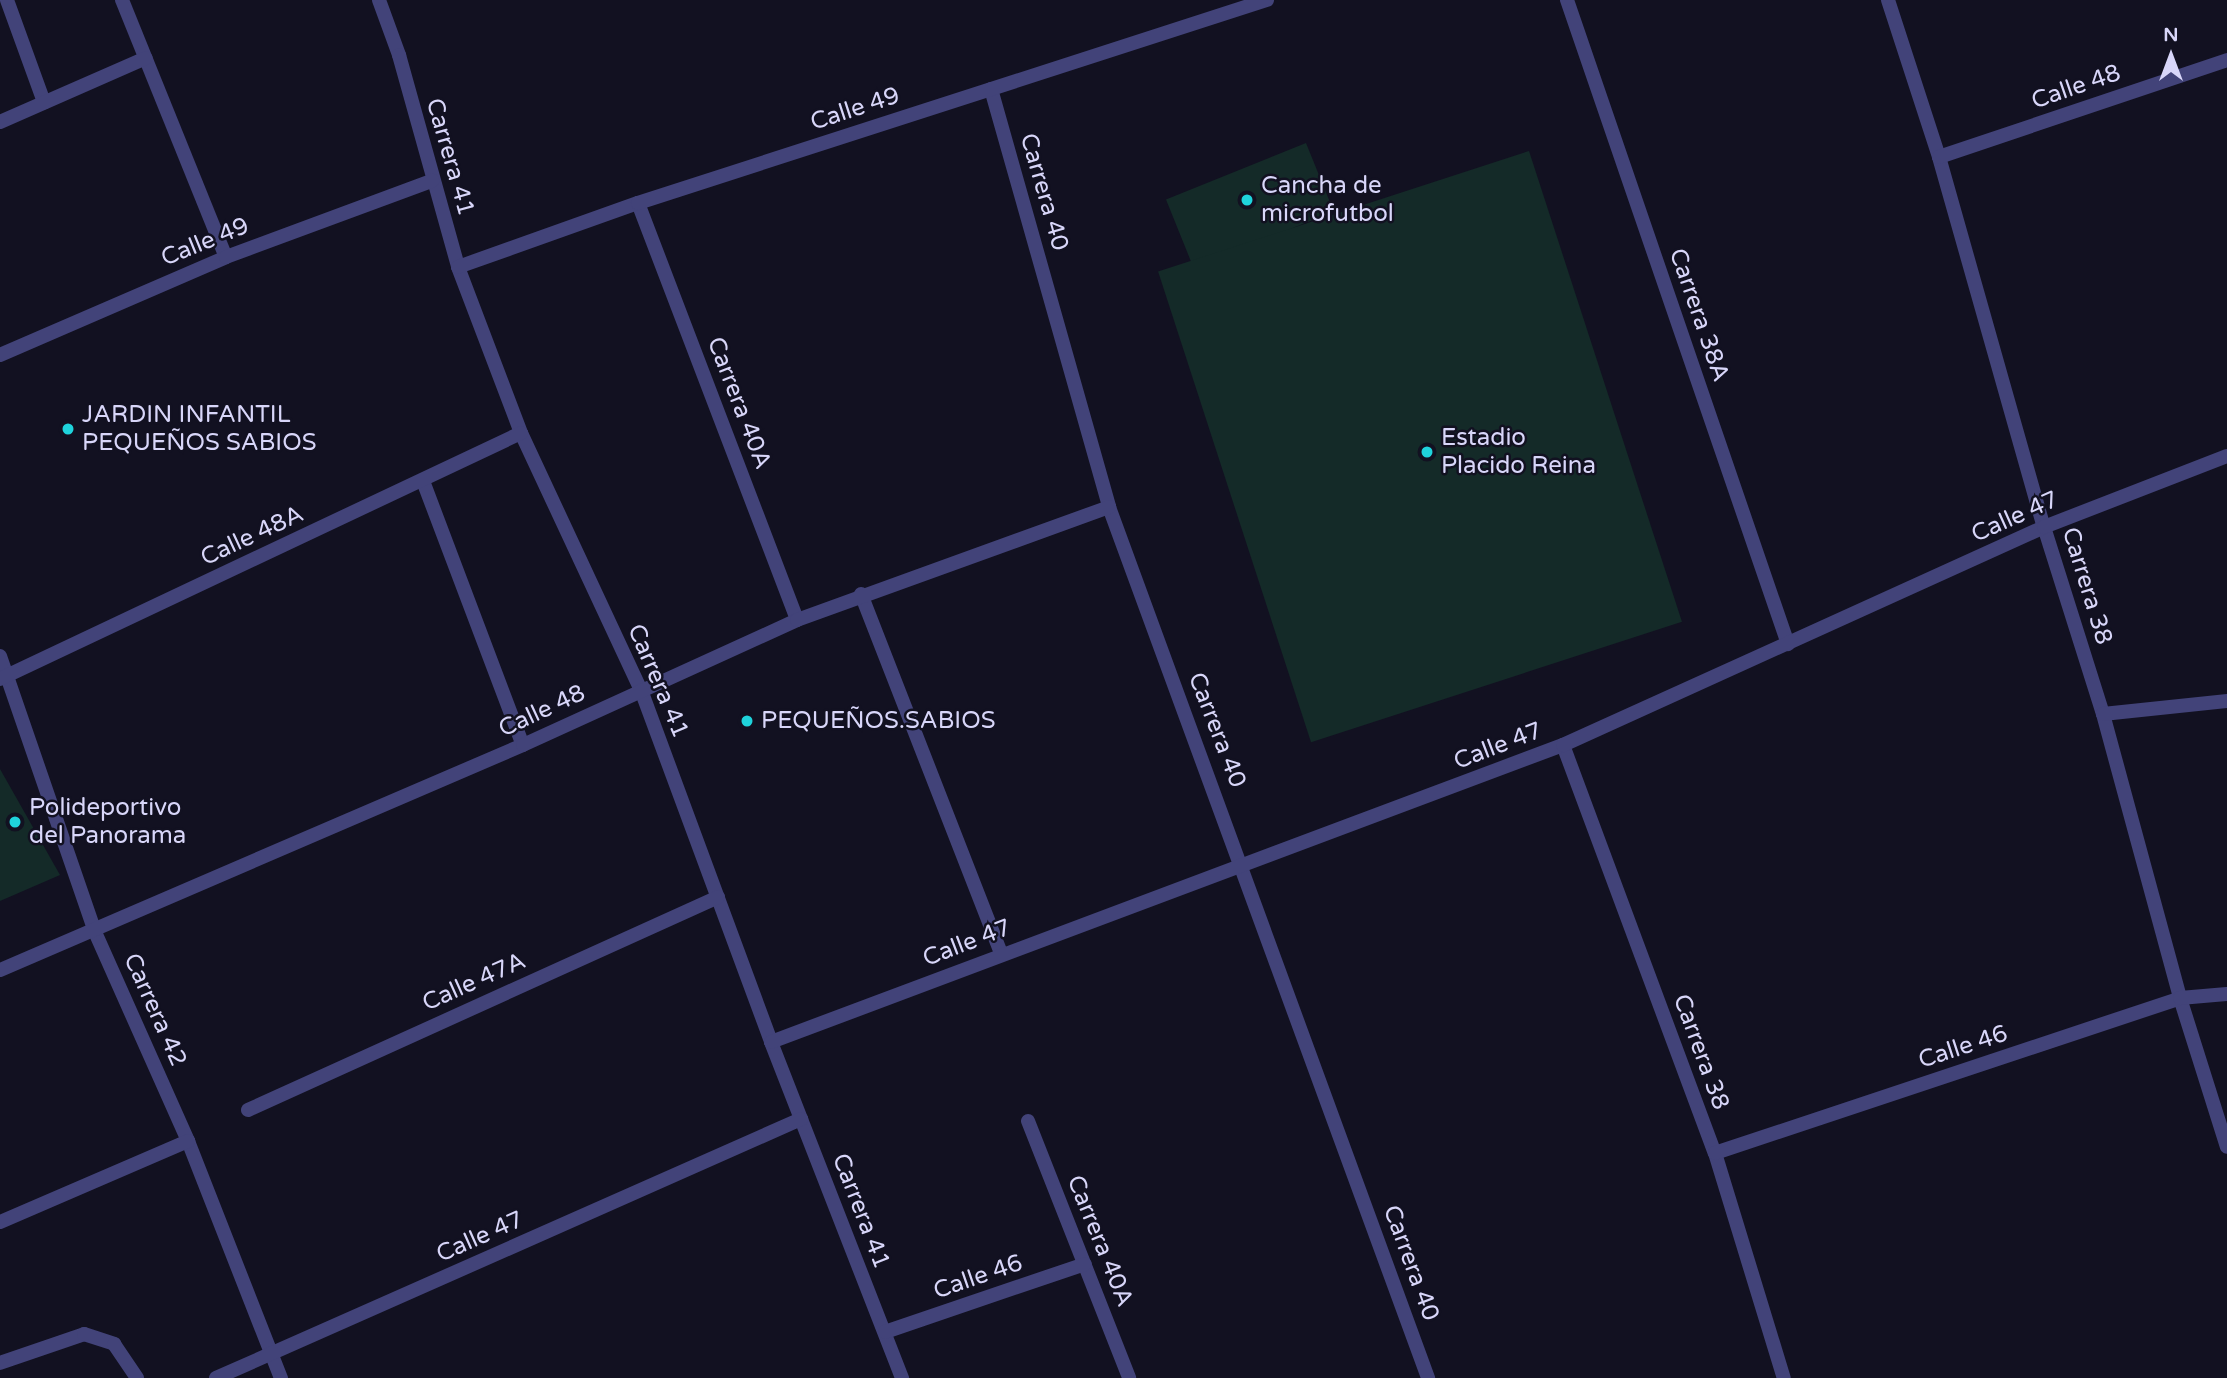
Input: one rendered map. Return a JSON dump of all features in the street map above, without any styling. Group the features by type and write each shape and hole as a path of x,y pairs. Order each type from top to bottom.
{"street":[{"path":"7,0 44,102"},
{"path":"122,0 226,257"},
{"name":"Carrera 41","path":"379,0 399,55 458,267 521,433 641,690 771,1042 902,1378"},
{"name":"Calle 49","path":"458,267 638,204 1267,0"},
{"name":"Carrera 38A","path":"1567,0 1788,644"},
{"name":"Carrera 38","path":"1888,0 1939,157 2044,527 2103,713 2180,998 2227,1147"},
{"path":"0,122 146,58"},
{"name":"Calle 48","path":"1939,157 2227,60"},
{"name":"Carrera 40","path":"991,89 1109,507 1244,868 1428,1378"},
{"name":"Calle 49","path":"0,355 226,257 432,181"},
{"name":"Carrera 40A","path":"638,204 797,620"},
{"name":"Calle 48A","path":"4,677 521,433"},
{"name":"Calle 47","path":"771,1042 1001,953 1244,868 1563,746 2044,527 2227,456"},
{"path":"423,481 523,746"},
{"name":"Calle 48","path":"0,970 95,932 523,746 797,620 861,594 1109,507"},
{"path":"861,594 1001,953"},
{"name":"Carrera 42","path":"0,656 4,677 95,932 188,1141 281,1378"},
{"path":"2103,713 2227,701"},
{"name":"Carrera 38","path":"1563,746 1715,1153 1784,1378"},
{"name":"Calle 47A","path":"248,1110 718,897"},
{"name":"Calle 46","path":"1715,1153 2180,998 2227,994"},
{"name":"Calle 47","path":"216,1378 801,1119"},
{"name":"Carrera 40A","path":"1028,1121 1129,1378"},
{"path":"0,1222 188,1141"},
{"name":"Calle 46","path":"884,1332 1085,1264"},
{"path":"0,1363 84,1334 114,1343 137,1378"}],"green space":[{"name":"Cancha de microfutbol","path":"1306,143 1334,212 1194,268 1166,200"},
{"name":"Estadio Placido Reina","path":"1529,151 1682,622 1311,742 1158,272"},
{"name":"Polideportivo del Panorama","path":"0,769 60,875 0,901"}],"place":[{"name":"Cancha de microfutbol","path":"1247,200"},
{"name":"JARDIN INFANTIL PEQUEÑOS SABIOS","path":"68,429"},
{"name":"Estadio Placido Reina","path":"1427,452"},
{"name":"PEQUEÑOS.SABIOS","path":"747,721"},
{"name":"Polideportivo del Panorama","path":"15,822"}]}
